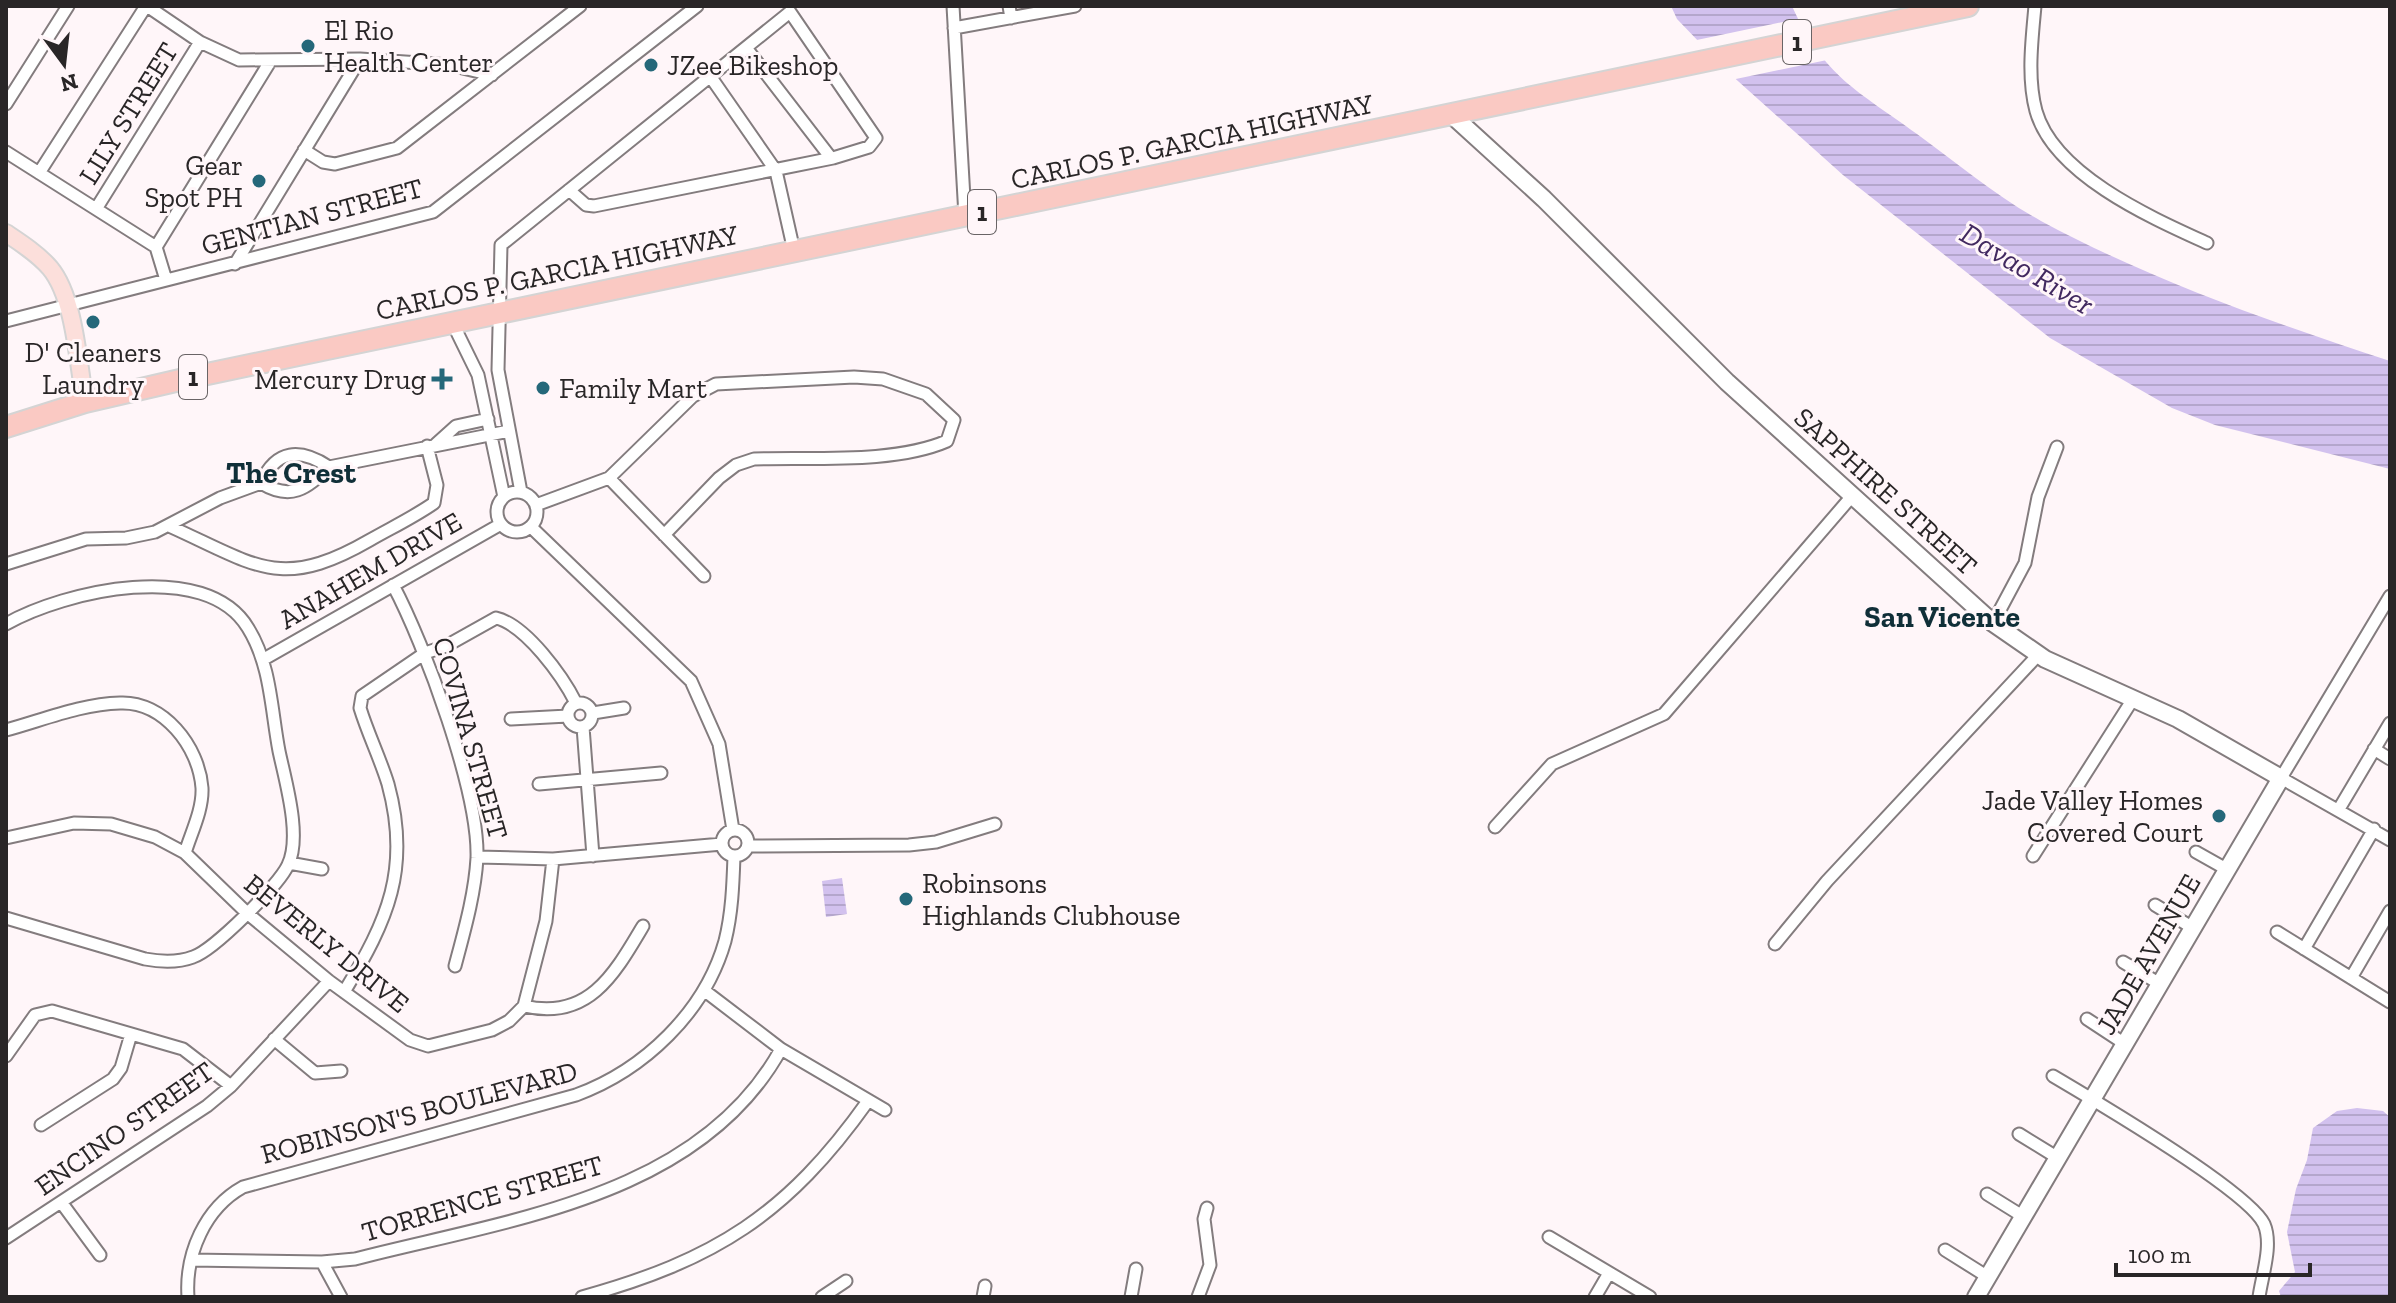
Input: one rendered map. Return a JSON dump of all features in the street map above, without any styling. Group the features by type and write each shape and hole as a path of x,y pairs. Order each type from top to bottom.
{"highway":[{"name":"CARLOS P. GARCIA HIGHWAY","path":"6,427 85,402 498,312 1453,116 1968,6"}],"main road":[{"path":"6,233 50,268 68,306 85,402"}],"street":[{"path":"6,104 68,6"},
{"path":"39,173 146,6 230,58 360,59 450,65 492,75"},
{"path":"304,150 328,164 389,152 580,6"},
{"name":"GENTIAN STREET","path":"6,321 418,217 438,209 697,6"},
{"path":"953,6 965,216"},
{"path":"954,28 1010,12 1075,6"},
{"path":"2035,6 2033,99 2042,126 2051,139 2121,202 2207,243"},
{"path":"452,322 482,391 504,497 497,512 501,524 513,532 531,527 537,515 536,505 521,492 500,387 499,246 790,12 876,138 869,147 831,158 594,206 586,205 569,190"},
{"name":"LILY STREET","path":"96,209 200,42"},
{"path":"747,49 831,158"},
{"path":"235,264 360,59"},
{"path":"156,247 271,60"},
{"path":"710,76 776,171 794,251"},
{"name":"SAPPHIRE STREET","path":"1453,116 1544,199 1727,382 1993,623 2038,655 2197,729 2390,840"},
{"path":"6,152 156,247 166,280"},
{"path":"536,505 609,478 693,396 716,384 854,377 899,382 926,394 950,414 955,425 947,441 931,448 890,454 745,461 719,478 664,535"},
{"path":"482,391 500,387"},
{"path":"431,445 456,426 488,419"},
{"path":"261,483 280,493 295,492 310,485 329,467 509,431"},
{"path":"169,526 249,563 270,568 290,571 332,562 434,503 437,485 431,445"},
{"path":"1993,623 2022,570 2038,497 2057,447"},
{"path":"6,564 64,544 141,536 169,526 220,498 261,483 271,463 282,457 308,455 329,467"},
{"path":"609,478 704,576"},
{"path":"504,497 521,492"},
{"path":"1495,827 1552,764 1664,714 1852,496"},
{"name":"ANAHEM DRIVE","path":"264,659 501,524"},
{"path":"531,527 691,681 719,744 733,830"},
{"name":"COVINA STREET","path":"393,585 425,653 468,795 477,857 553,859 722,844"},
{"path":"6,624 70,599 167,586 191,590 234,612 247,626 264,659 290,802 289,863 247,913 205,951 185,959 162,962 6,918"},
{"name":"JADE AVENUE","path":"1976,1297 2390,596"},
{"path":"344,992 381,929 398,862 396,818 359,702 366,692 425,653 457,640 486,620 502,619 556,666 576,703"},
{"path":"1775,944 1827,881 2038,655"},
{"path":"2033,856 2133,699"},
{"path":"6,730 77,709 122,702 151,709 172,723 195,761 202,790 185,853"},
{"path":"576,703 587,704 593,713"},
{"path":"568,716 576,703"},
{"path":"593,713 624,708"},
{"path":"568,716 573,725 583,727 590,722 593,713"},
{"path":"511,719 568,716"},
{"path":"2339,809 2390,723"},
{"path":"583,727 590,779 593,856"},
{"path":"2374,749 2390,759"},
{"path":"539,784 661,773"},
{"name":"BEVERLY DRIVE","path":"6,838 74,823 111,824 155,837 185,853 247,913 329,981 410,1040 428,1046 492,1030 509,1021 524,1006"},
{"path":"748,846 909,845 936,842 995,824"},
{"path":"2304,949 2374,829"},
{"path":"733,830 744,832 748,846 743,853 734,856 727,853 722,844 723,836 733,830"},
{"path":"2196,852 2228,870"},
{"name":"ROBINSON'S BOULEVARD","path":"188,1297 191,1260 202,1229 214,1210 243,1187 599,1087 651,1053 705,991 724,944 731,913 734,856"},
{"path":"455,966 467,920 477,857"},
{"path":"553,859 546,921 524,1006 553,1011 575,1005 595,991 619,966 643,926"},
{"path":"289,863 322,869"},
{"path":"2155,905 2193,928"},
{"path":"2351,978 2390,911"},
{"path":"2277,932 2390,1002"},
{"path":"2123,962 2160,984"},
{"name":"ENCINO STREET","path":"6,1238 207,1106 231,1086 329,981"},
{"path":"705,991 781,1049 885,1110"},
{"path":"6,1056 35,1015 45,1011 183,1049 231,1086"},
{"path":"2087,1019 2125,1044"},
{"path":"41,1125 113,1079 121,1068 131,1034"},
{"path":"274,1039 315,1073 341,1071"},
{"name":"TORRENCE STREET","path":"191,1260 322,1262 355,1259 520,1217 621,1184 712,1133 757,1087 781,1049"},
{"path":"2053,1076 2207,1175 2259,1217 2267,1241 2259,1297"},
{"path":"589,1296 686,1262 749,1227 809,1176 868,1101"},
{"path":"2019,1134 2058,1158"},
{"path":"1987,1194 2024,1217"},
{"path":"61,1202 100,1255"},
{"path":"1198,1297 1210,1265 1204,1219 1207,1208"},
{"path":"1549,1237 1650,1297"},
{"path":"1945,1250 1988,1277"},
{"path":"322,1262 341,1297"},
{"path":"1131,1297 1136,1269"},
{"path":"1595,1297 1609,1273"},
{"path":"822,1297 846,1281"}],"water":[{"name":"Davao River","path":"1671,6 1792,6 1817,50 1844,80 2024,211 2168,281 2390,361 2390,469 2215,425 2172,408 2050,338 1843,175 1729,73 1677,19"},
{"path":"842,878 847,914 826,917 822,881"},
{"path":"2357,1108 2383,1111 2390,1117 2390,1297 2281,1297 2279,1291 2295,1272 2287,1232 2313,1128 2337,1111"}],"pier":[{"path":"1802,18 1827,60 1731,80 1692,41"}],"place":[{"name":"El Rio Health Center","path":"308,46"},
{"name":"JZee Bikeshop","path":"651,65"},
{"name":"Gear Spot PH","path":"259,181"},
{"name":"D' Cleaners Laundry","path":"93,322"},
{"name":"Mercury Drug","path":"442,379"},
{"name":"Family Mart","path":"543,388"},
{"name":"Jade Valley Homes Covered Court","path":"2219,816"},
{"name":"Robinsons Highlands Clubhouse","path":"906,899"}],"district":[{"name":"The Crest","path":"291,473"},
{"name":"San Vicente","path":"1942,617"}]}
